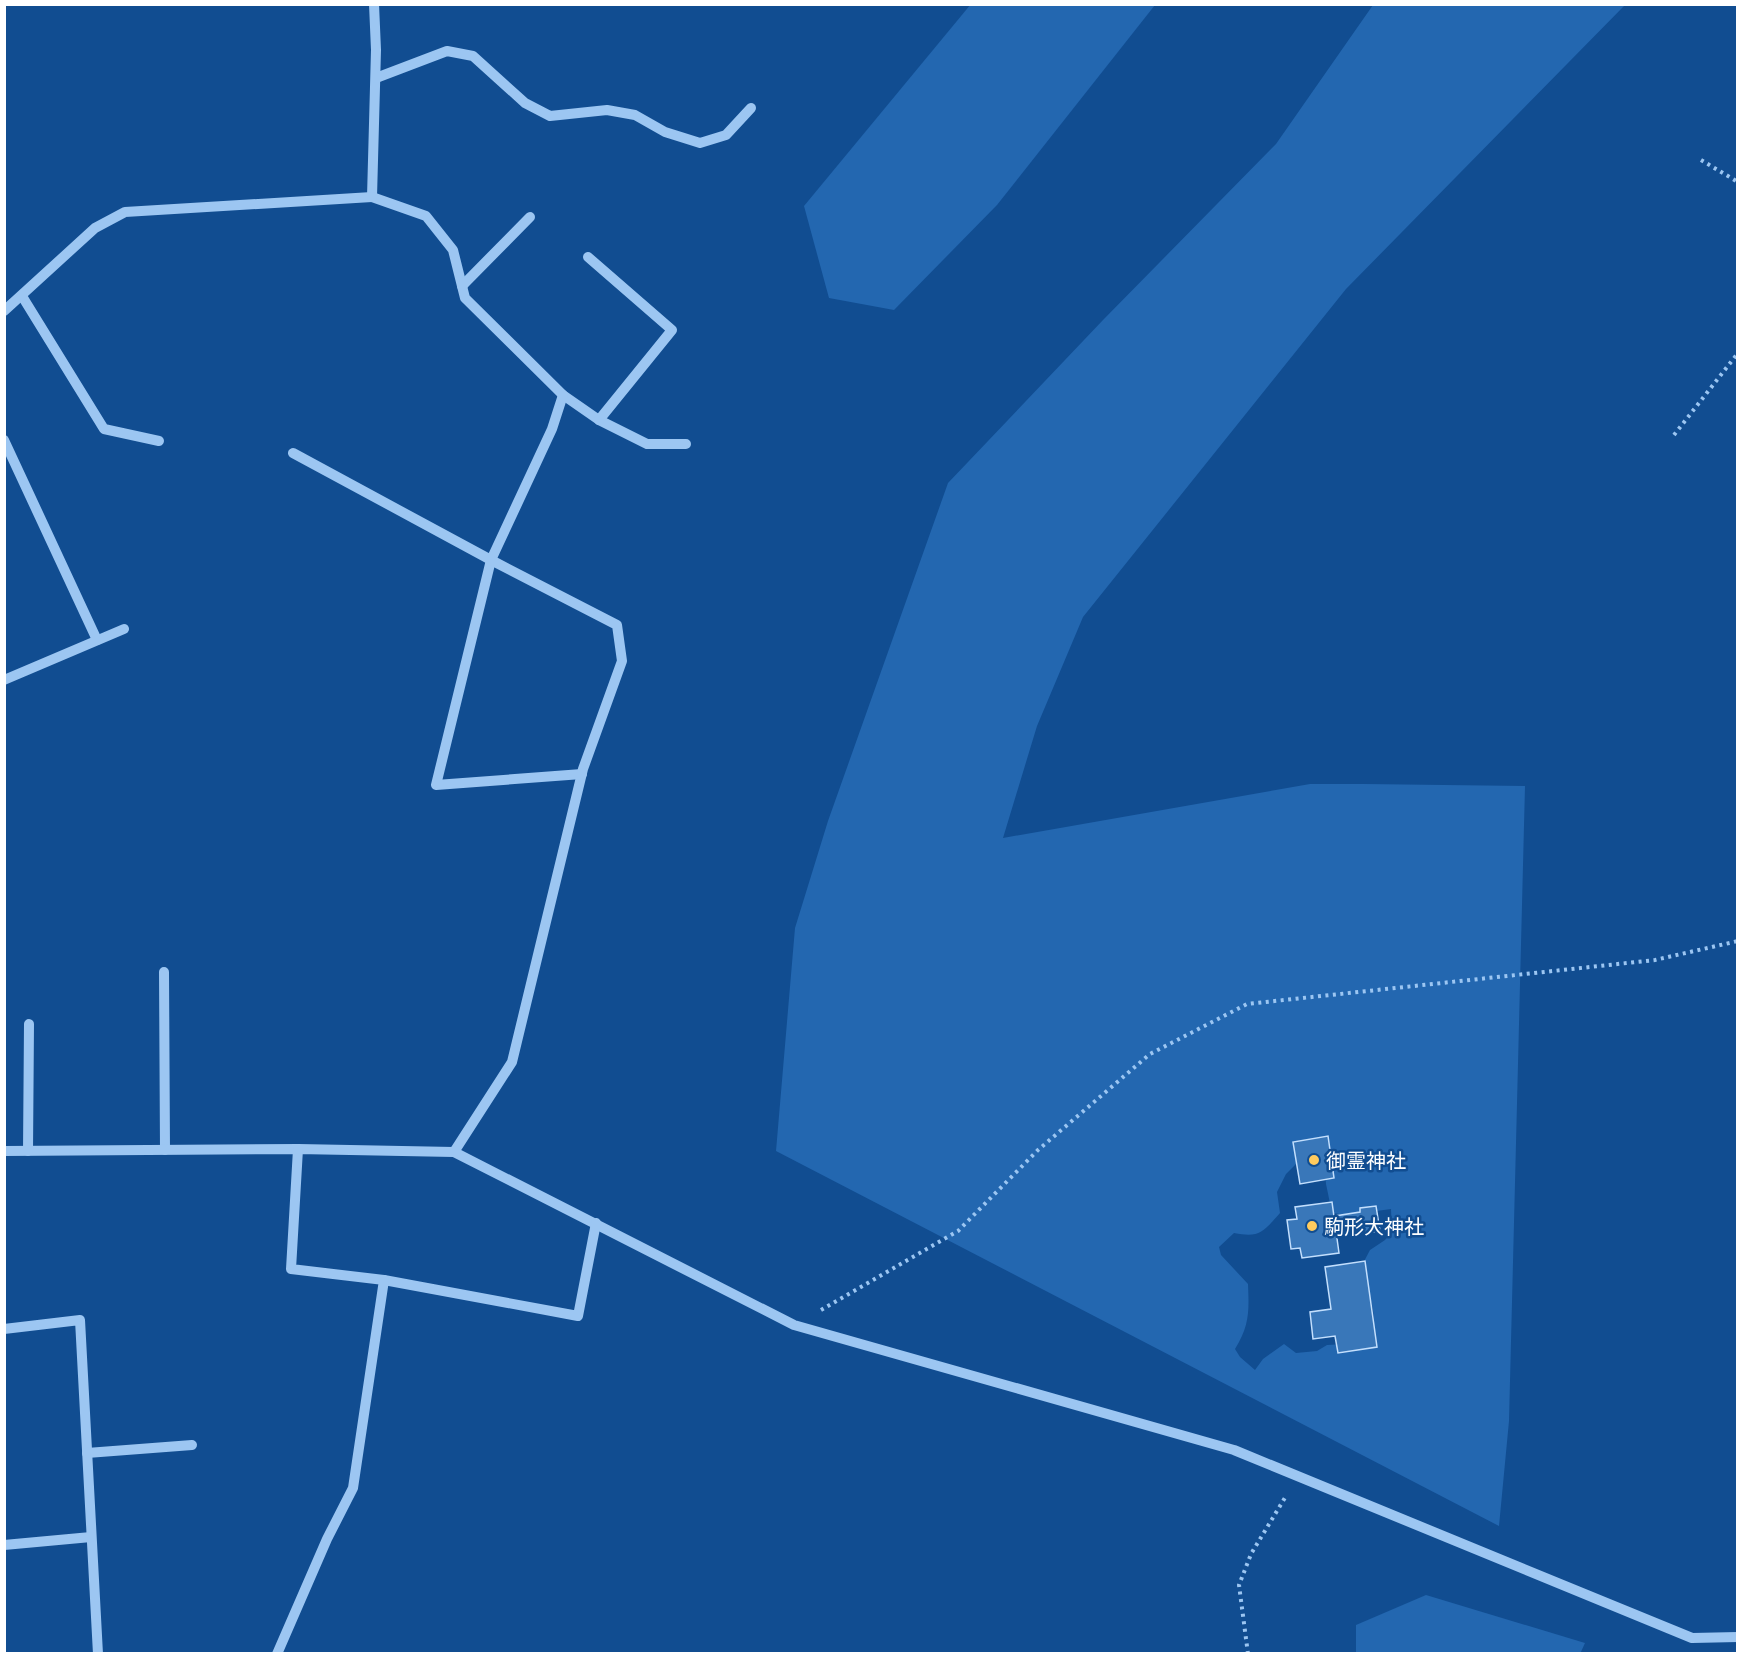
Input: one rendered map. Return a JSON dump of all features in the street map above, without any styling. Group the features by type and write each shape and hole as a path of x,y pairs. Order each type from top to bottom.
{"street":[{"path":"372,197 376,78 374,4"},
{"path":"376,78 447,51 473,56 525,103 550,116 607,110 635,115 664,132 700,143 726,135 751,108"},
{"path":"4,311 96,228 125,212 372,197 426,216 453,250 465,298 563,395 599,420 647,444 686,444"},
{"path":"462,286 530,217"},
{"path":"588,257 672,330 599,420"},
{"path":"22,296 104,429 159,441"},
{"path":"563,395 552,429 491,560 436,785 582,774"},
{"path":"4,440 97,640"},
{"path":"293,453 617,625 622,661 582,774 512,1062 454,1152"},
{"path":"4,680 124,629"},
{"path":"164,972 165,1150"},
{"path":"28,1151 29,1024"},
{"path":"298,1149 291,1269 384,1280 578,1316 596,1223"},
{"path":"4,1151 298,1149 454,1152 794,1325 1234,1450 1692,1638 1737,1637"},
{"path":"278,1653 327,1539 353,1488 384,1280"},
{"path":"4,1329 80,1320 98,1653"},
{"path":"87,1453 192,1445"},
{"path":"4,1545 91,1537"}],"path":[{"path":"1701,160 1737,182"},
{"path":"1674,435 1737,353"},
{"path":"794,1325 958,1232 1038,1150 1150,1054 1247,1004 1655,960 1737,941"},
{"path":"1248,1653 1239,1585 1251,1554 1298,1476"}],"shaded area":[{"path":"971,4 1155,5 997,205 894,310 829,298 804,206"},
{"path":"1373,5 1625,5 1346,289 1083,617 1037,726 1003,838 1310,784 1525,786 1509,1421 1499,1526 776,1151 795,928 828,821 948,483 1103,320 1276,144","holes":["1311,1139 1323,1144 1326,1184 1332,1213 1347,1215 1391,1209 1392,1232 1370,1250 1359,1271 1373,1309 1373,1335 1364,1343 1327,1345 1317,1351 1296,1353 1284,1344 1263,1359 1255,1370 1240,1357 1235,1349 1244,1332 1248,1317 1248,1284 1221,1255 1219,1247 1234,1233 1255,1234 1269,1225 1280,1213 1277,1192 1286,1174 1296,1164 1299,1141"]},
{"path":"1426,1595 1585,1643 1580,1654 1356,1653 1356,1625"}],"building":[{"name":"御霊神社","path":"1328,1136 1334,1178 1300,1184 1293,1142"},
{"name":"駒形大神社","path":"1332,1202 1339,1253 1302,1258 1300,1248 1291,1249 1287,1220 1297,1219 1295,1207"},
{"path":"1376,1206 1380,1231 1362,1233 1361,1229 1337,1233 1335,1216 1360,1212 1360,1208"},
{"path":"1365,1261 1377,1347 1338,1353 1335,1336 1313,1339 1310,1312 1331,1309 1325,1267"}],"place":[{"name":"御霊神社","path":"1314,1160"},
{"name":"駒形大神社","path":"1312,1226"}]}
